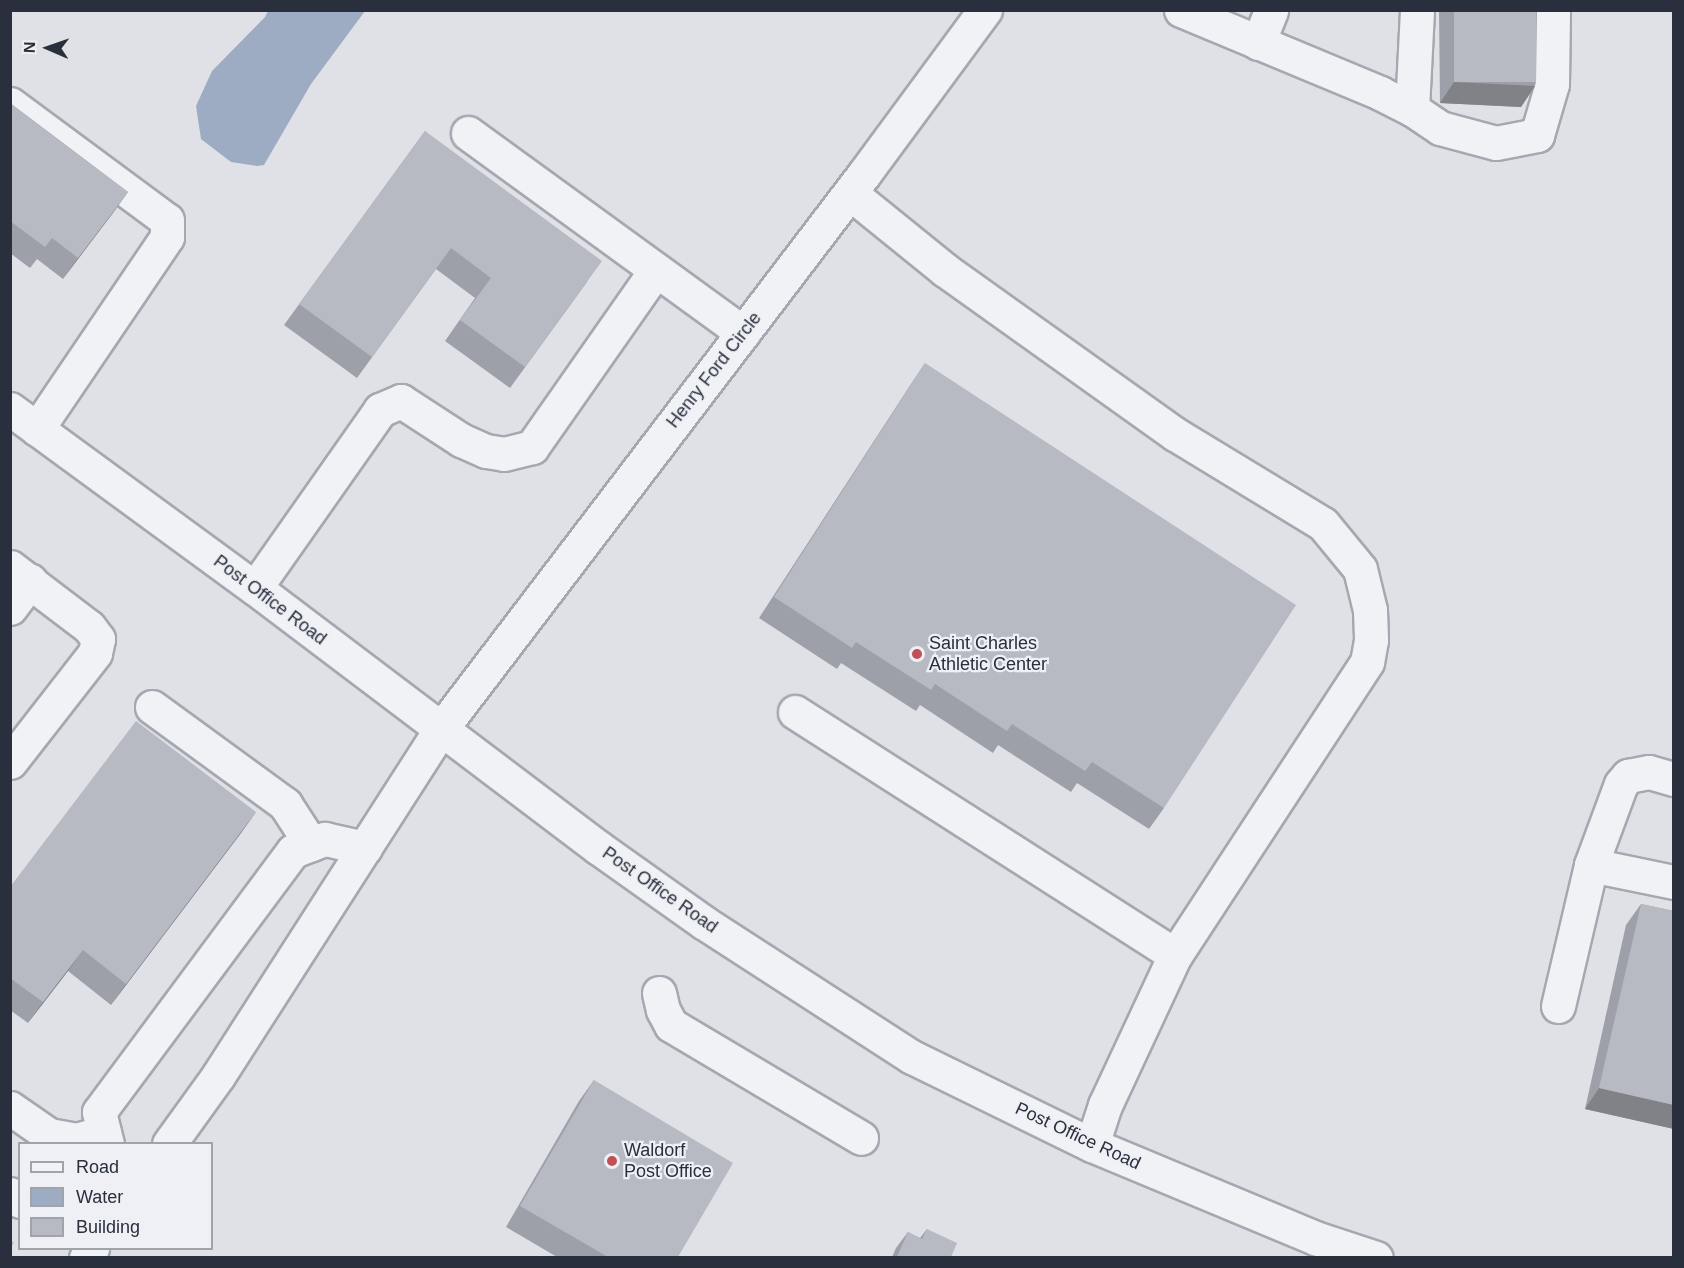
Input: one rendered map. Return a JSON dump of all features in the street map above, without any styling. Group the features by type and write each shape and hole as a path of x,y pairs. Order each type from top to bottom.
{"street":[{"name":"Henry Ford Circle","path":"170,1142 218,1076 441,729 850,194 985,10"},
{"path":"1181,10 1412,109 1440,128 1496,143 1537,135 1552,84 1553,10"},
{"path":"1258,43 1271,10"},
{"path":"1412,109 1417,10"},
{"path":"10,104 167,220 167,237 21,424"},
{"path":"468,133 743,333"},
{"path":"850,194 945,270 1175,434 1323,524 1360,568 1370,610 1371,640 1367,662 1174,955 1106,1105 1092,1145"},
{"path":"255,588 380,410 401,401 461,440 486,451 504,454 532,447 656,270"},
{"name":"Post Office Road","path":"21,424 255,588 599,848 703,922 912,1057 1092,1145 1315,1238 1376,1257"},
{"path":"10,608 20,574 89,627 98,639 95,653 10,762"},
{"path":"152,707 285,804 311,844"},
{"path":"795,712 1174,955"},
{"path":"1558,1006 1591,864 1621,784 1628,776 1648,772 1674,779"},
{"path":"10,1108 49,1134 76,1140 105,1138 99,1112 293,851 325,839 364,848"},
{"path":"1591,864 1674,882"},
{"path":"659,993 663,1010 671,1025 861,1138"}],"water":[{"path":"268,11 365,11 311,84 264,165 231,162 201,139 196,106 212,71 265,17"}],"building":[{"path":"1454,10 1536,10 1536,82 1454,82"},
{"path":"10,103 128,192 78,258 52,238 45,247 10,221"},
{"path":"425,131 602,261 525,367 460,320 491,278 451,248 372,357 299,304"},
{"path":"925,363 1296,605 1164,808 1092,762 1085,771 1012,724 1007,731 935,684 931,690 856,642 852,648 774,597"},
{"path":"136,721 256,812 126,984 83,950 43,1002 10,978 10,887"},
{"path":"1641,904 1674,911 1674,1105 1599,1088"},
{"name":"Waldorf Post Office","path":"594,1080 733,1163 678,1257 608,1257 520,1206"},
{"path":"927,1229 957,1243 951,1257 897,1257 908,1232 922,1239"}],"place":[{"name":"Saint Charles Athletic Center","path":"917,654"},
{"name":"Waldorf Post Office","path":"612,1161"}]}
